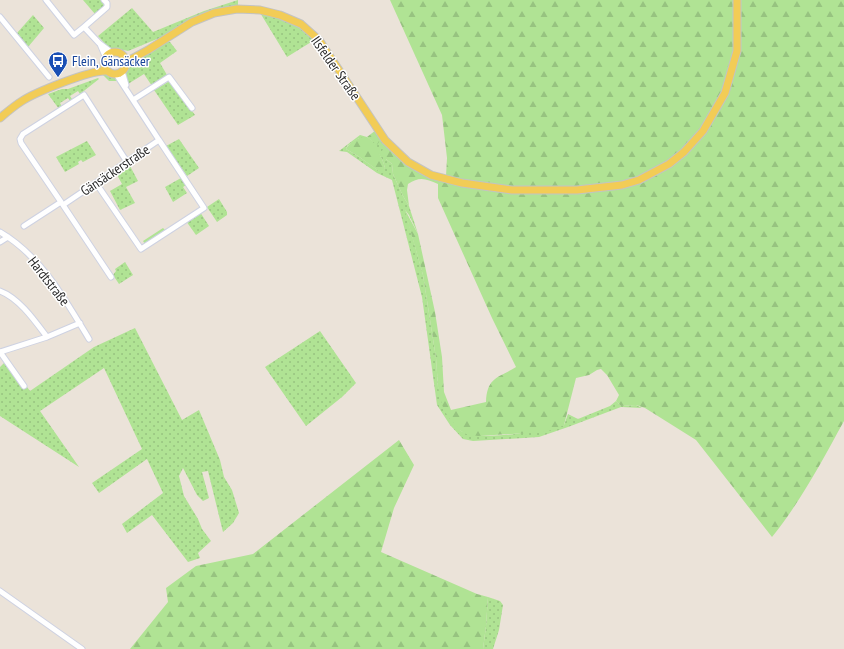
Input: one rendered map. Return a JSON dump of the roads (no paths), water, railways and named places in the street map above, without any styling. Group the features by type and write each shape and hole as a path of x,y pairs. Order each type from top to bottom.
{"main road":[{"name":"Ilsfelder Straße","path":"124,59 165,39 192,22 214,13 237,9 260,10 280,15 301,24 319,40 385,140 408,162 431,175 462,183 512,190 577,190 622,185 639,180 669,164 684,152 703,131 725,93 737,52 737,0"},
{"path":"0,118 27,98 74,79 100,71 119,73 125,67 124,59 117,52 106,57 98,66 74,79"},
{"path":"106,57 104,66 106,71"}],"street":[{"path":"47,0 74,35 107,7 107,3 104,0"},
{"path":"0,17 49,77"},
{"path":"84,27 99,43 106,57"},
{"name":"Gänsäckerstraße","path":"24,226 62,204 159,140 128,92 119,73"},
{"path":"133,100 169,77 192,108"},
{"path":"111,277 21,143 20,139 24,134 84,95 126,162"},
{"path":"96,182 141,249 204,208 159,140"},
{"name":"Hardtstraße","path":"0,232 8,237 35,261 60,291 89,339"},
{"path":"0,242 8,237"},
{"path":"0,291 14,299 47,337"},
{"path":"24,386 0,352 47,337 80,323"},
{"path":"0,591 82,649"}],"place":[{"name":"Flein, Gänsäcker","path":"58,78"}]}
